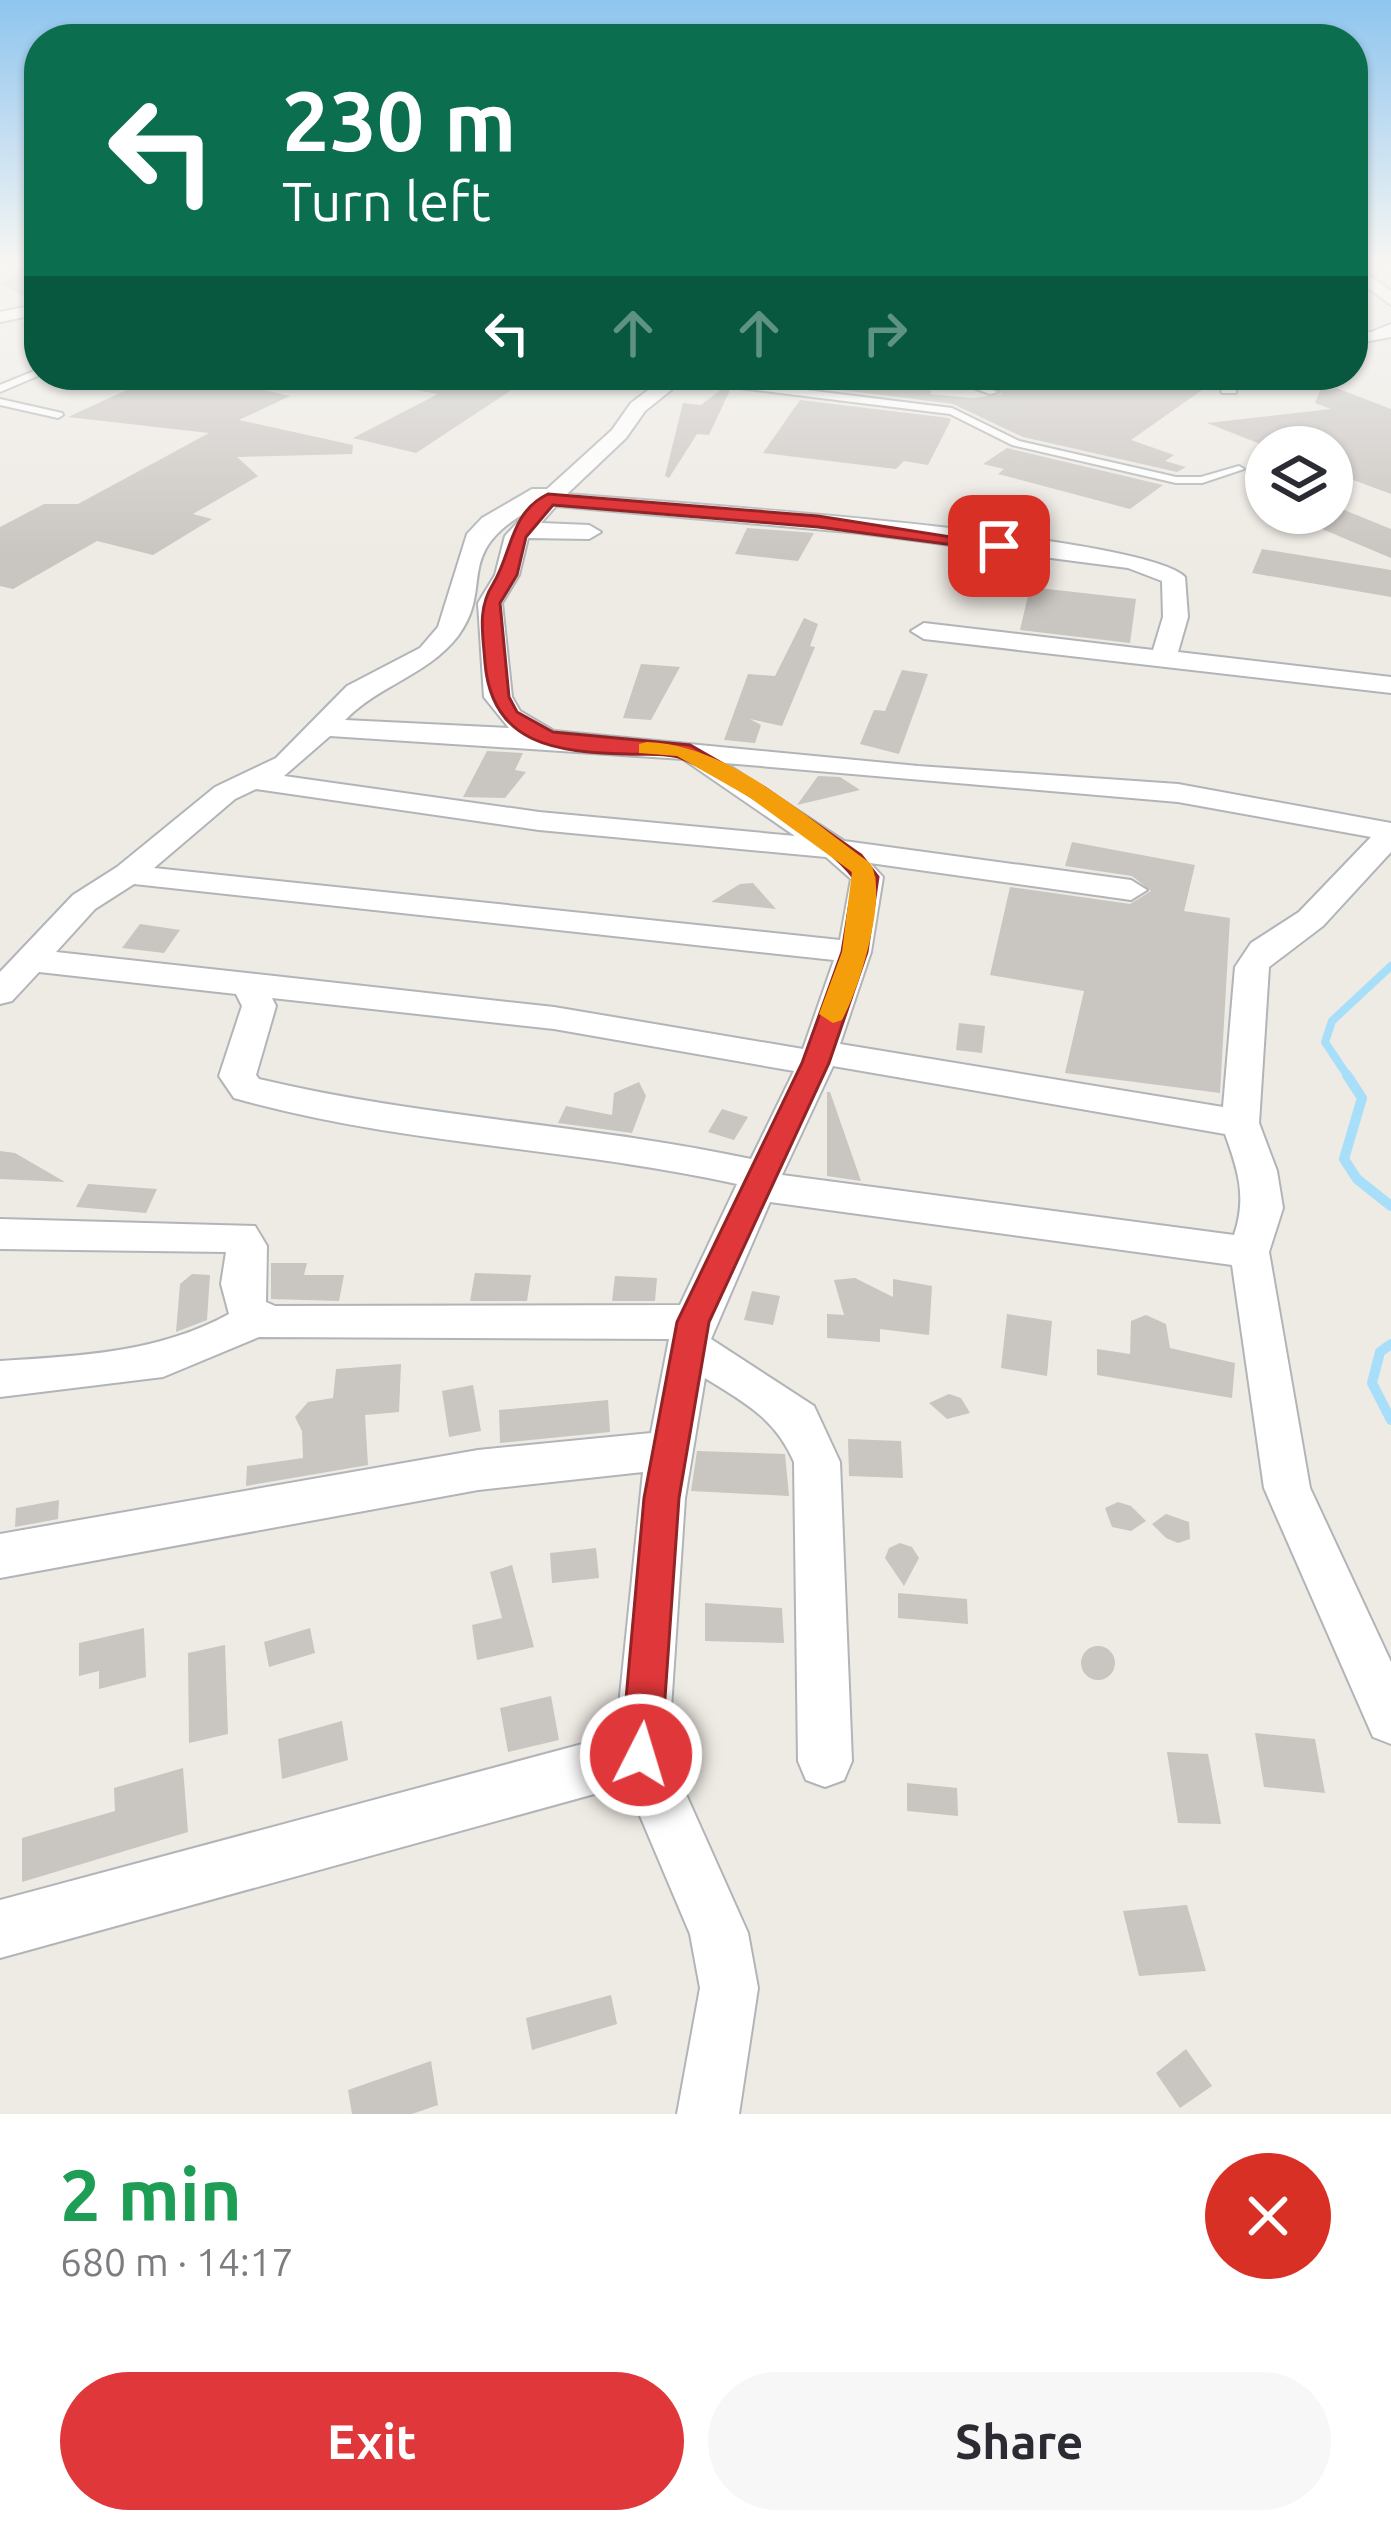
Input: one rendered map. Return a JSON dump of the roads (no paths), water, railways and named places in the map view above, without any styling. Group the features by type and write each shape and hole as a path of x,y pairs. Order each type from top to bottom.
{"street":[{"path":"546,738 509,716 498,697 490,603 508,575 523,529 555,491 660,390"},
{"path":"0,993 84,902 128,874 225,793 286,764 357,692 429,654 450,629 475,539 490,523 555,491 1132,561 1173,577 1176,614 1164,655"},
{"path":"523,529 589,532"},
{"path":"924,631 1164,655 1391,685"},
{"path":"320,727 546,738 596,747 682,750 918,775 960,774 1178,794 1391,833"},
{"path":"682,750 757,793 835,848 866,877 854,952 818,1058 691,1334 670,1450 641,1755 719,1933 729,1988 708,2114"},
{"path":"252,780 539,821 835,848 1131,890"},
{"path":"1391,833 1311,919 1263,950 1252,967 1240,1123 1258,1171 1263,1208 1249,1252 1258,1282 1286,1488 1391,1719"},
{"path":"128,874 398,908 573,919 854,952"},
{"path":"29,960 246,980 554,1018 1240,1123"},
{"path":"246,980 259,1006 238,1062 237,1076 247,1089 364,1118 654,1152 758,1180 1249,1252"},
{"path":"0,1234 241,1238 248,1246 240,1286 254,1320"},
{"path":"0,1379 134,1368 190,1355 254,1320 691,1334 798,1419 817,1462 825,1761"},
{"path":"0,1556 478,1470 670,1450"},
{"path":"0,1929 641,1755"}],"lane":[{"path":"780,390 952,411 1016,443 1176,480 1202,480 1239,469"},
{"path":"987,390 993,392"},
{"path":"0,402 58,415"}],"waterway":[{"path":"1347,1075 1325,1042 1332,1021 1391,966"},
{"path":"1347,1075 1362,1098 1344,1159 1357,1179 1391,1206"},
{"path":"1391,1344 1380,1352 1372,1383 1391,1420"}]}
